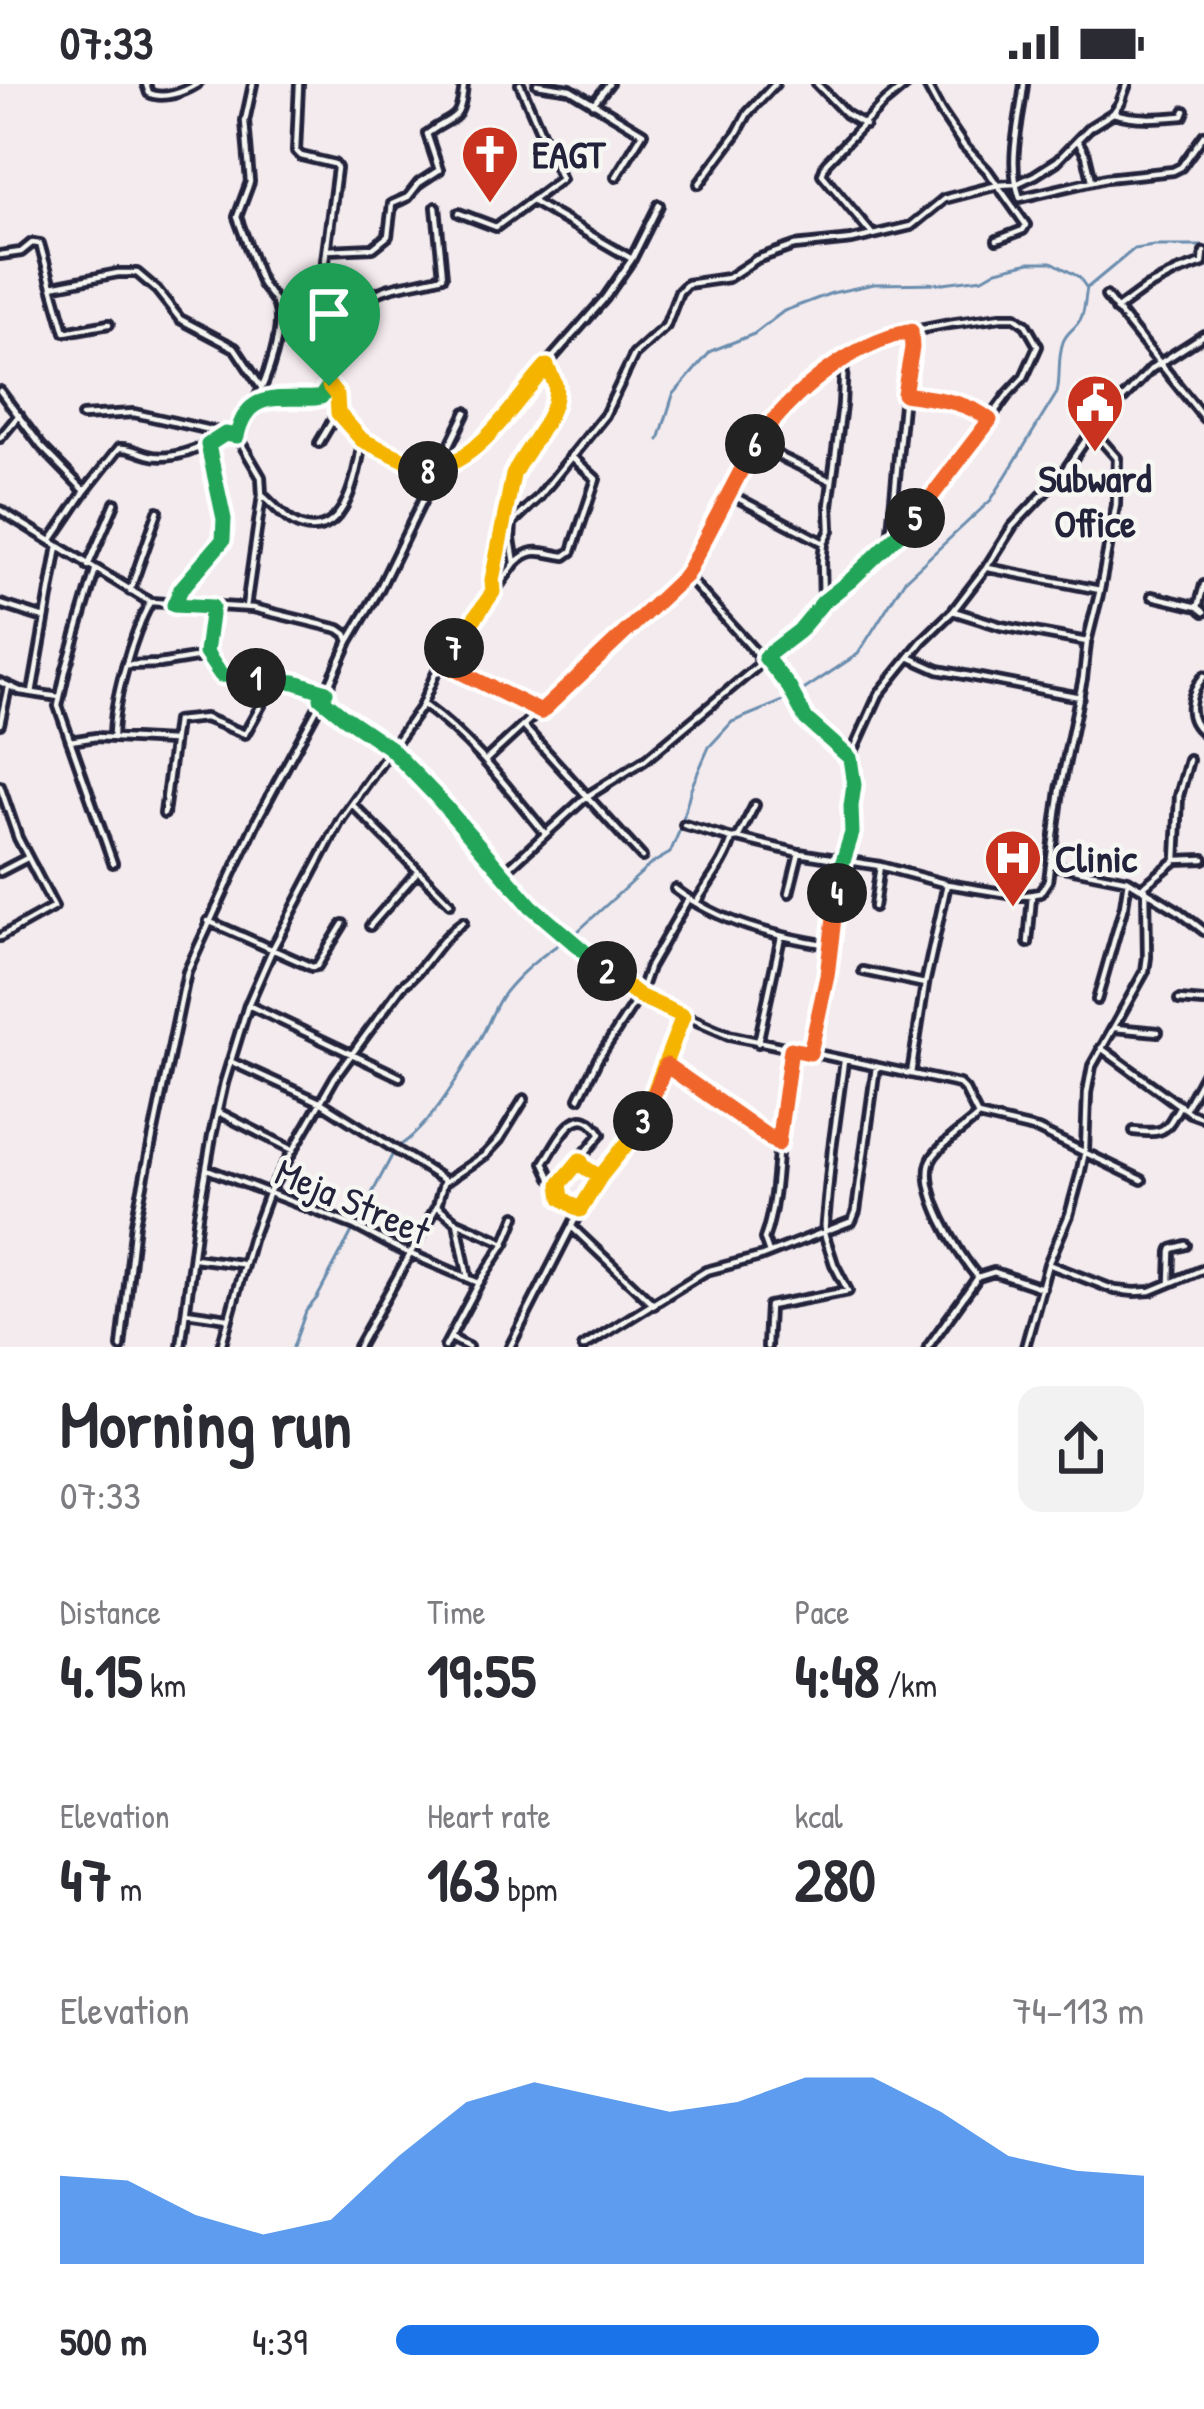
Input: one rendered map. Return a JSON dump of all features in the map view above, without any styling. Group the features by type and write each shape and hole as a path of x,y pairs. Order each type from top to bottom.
{"street":[{"path":"146,84 148,93 156,96 197,84"},
{"path":"246,607 262,495 261,477 237,436 262,387 280,317 275,298 261,282 237,217 250,182 245,121 253,84"},
{"path":"255,404 268,398 321,397 329,386 335,335 326,272 337,168 296,152 299,84"},
{"path":"327,250 373,248 388,236 392,204 439,170 427,134 457,116 464,84"},
{"path":"459,212 496,227 562,178 520,84"},
{"path":"537,84 570,88 644,133 616,177"},
{"path":"593,104 609,84"},
{"path":"699,184 748,112 775,84"},
{"path":"817,84 846,114 865,125"},
{"path":"872,234 822,174 826,163 907,84"},
{"path":"926,84 964,146 998,184 1025,225 997,240"},
{"path":"1024,84 1015,147 1018,196 1024,198 1093,180 1173,171 1204,135"},
{"path":"515,563 512,523 605,415 637,350 669,322 679,292 687,284 726,279 757,259 794,246 852,241 911,226 944,199 998,184 1016,184 1049,167 1089,128 1113,113 1127,84"},
{"path":"1113,113 1159,119 1183,116 1185,111"},
{"path":"1078,141 1093,180"},
{"path":"531,201 632,259"},
{"path":"441,467 460,458 508,416 531,382 604,298 632,259 659,206"},
{"path":"335,335 371,294 442,277 436,207"},
{"path":"0,255 40,244 64,332 109,324"},
{"path":"1117,310 1146,288 1203,263 1204,252"},
{"path":"52,286 136,273 180,319 236,348 262,387"},
{"path":"1106,296 1204,418"},
{"path":"486,760 686,575 757,441 797,396 875,342 1001,316 1015,317 1026,325 1038,350 1024,377 917,516 758,667 644,760 586,797 502,873"},
{"path":"890,541 911,331"},
{"path":"810,1053 821,1011 843,859 852,833 850,758 879,694 953,611 1012,527 1063,473 1089,435 1150,369 1204,335"},
{"path":"823,602 824,543 830,530 844,361"},
{"path":"493,592 513,475 538,436 556,392 547,366"},
{"path":"319,443 338,413 337,396 329,386"},
{"path":"0,391 40,446 85,491"},
{"path":"904,394 958,402 990,420"},
{"path":"121,1347 136,1214 185,977 257,820 378,592 466,412"},
{"path":"82,416 134,413 237,436"},
{"path":"338,413 362,440 437,475"},
{"path":"0,438 19,416"},
{"path":"51,541 119,448 127,446 153,456 177,454 208,445 225,434"},
{"path":"684,825 947,884 1032,896 1040,893 1048,881 1060,790 1116,505 1117,458 1089,435"},
{"path":"262,495 300,526 308,528 331,519 352,494 362,440"},
{"path":"757,441 831,481"},
{"path":"174,605 181,589 223,540 224,519 208,445"},
{"path":"181,1347 218,1112 248,1005 351,803 421,707 442,663 515,563 533,551 561,556 572,551 596,479 572,456"},
{"path":"728,493 824,543"},
{"path":"113,863 59,712 59,697 92,568 115,503"},
{"path":"0,510 150,602 278,612 339,629 349,641"},
{"path":"130,592 158,511"},
{"path":"32,694 58,546"},
{"path":"986,568 1100,590"},
{"path":"686,575 789,687 806,719 850,758"},
{"path":"1152,596 1201,610 1204,585"},
{"path":"113,738 116,703 150,602"},
{"path":"0,604 44,617"},
{"path":"212,607 206,653 221,675 295,682 324,695 343,716 390,748 548,922 639,996 758,1043 959,1084 978,1116"},
{"path":"953,611 1001,626 1087,642"},
{"path":"127,665 180,662 206,653"},
{"path":"911,658 938,670 1080,697"},
{"path":"442,663 541,712"},
{"path":"1204,676 1190,710 1196,727 1204,733"},
{"path":"164,814 176,721 210,718 245,734 271,680"},
{"path":"0,682 32,694 59,697"},
{"path":"0,724 8,687"},
{"path":"421,707 486,760 544,832"},
{"path":"524,727 642,857"},
{"path":"70,740 172,741"},
{"path":"1176,860 1179,796 1189,760"},
{"path":"0,791 54,908 0,938"},
{"path":"351,803 450,903"},
{"path":"696,903 755,805"},
{"path":"789,893 799,853"},
{"path":"0,872 28,858"},
{"path":"1144,888 1176,860 1204,859"},
{"path":"1051,865 1128,880 1204,931"},
{"path":"874,907 880,866"},
{"path":"370,926 418,871"},
{"path":"1096,1000 1128,880"},
{"path":"910,1074 947,884"},
{"path":"1025,1347 1048,1264 1076,1190 1089,1078 1145,971 1144,888"},
{"path":"675,889 731,921 782,937 829,944"},
{"path":"1028,943 1032,896"},
{"path":"579,1097 639,996 649,967 688,899"},
{"path":"208,921 315,967 343,924"},
{"path":"221,1347 268,1193 349,1055 402,986 463,922"},
{"path":"758,1043 782,937"},
{"path":"863,971 925,985"},
{"path":"1179,1000 1204,1002"},
{"path":"248,1005 400,1077"},
{"path":"510,1347 580,1210 641,1126 683,1016"},
{"path":"1115,1028 1158,1033"},
{"path":"1101,1048 1204,1118"},
{"path":"770,1253 764,1238 791,1049"},
{"path":"231,1061 322,1103 445,1182"},
{"path":"767,1347 769,1306 848,1291 824,1233 844,1061"},
{"path":"666,1065 778,1144"},
{"path":"583,1347 706,1271 770,1253 854,1218 876,1067"},
{"path":"1134,1131 1166,1129 1204,1074"},
{"path":"358,1347 412,1254 445,1182 485,1155 524,1099"},
{"path":"218,1112 293,1150"},
{"path":"978,1116 1038,1130 1142,1180"},
{"path":"978,1116 928,1167 945,1228 978,1277"},
{"path":"560,1184 601,1134 590,1120 571,1122 544,1163 560,1184 562,1198 580,1210"},
{"path":"580,1160 600,1177"},
{"name":"Meja Street","path":"207,1169 355,1226 479,1283"},
{"path":"436,1206 457,1222 505,1243"},
{"path":"446,1347 516,1216"},
{"path":"457,1222 468,1278"},
{"path":"573,1228 654,1305"},
{"path":"1170,1283 1172,1249 1186,1245"},
{"path":"194,1258 244,1264"},
{"path":"1048,1264 1115,1290 1151,1291 1204,1269"},
{"path":"928,1347 978,1277 994,1272 1042,1288"},
{"path":"186,1312 229,1318"},
{"path":"451,1338 468,1347"}],"waterway":[{"path":"577,932 651,864 670,853 709,747 732,722 793,697 858,654 904,581 991,500 1057,393 1063,342 1081,318 1087,288 1134,249 1204,246"},
{"path":"659,440 673,395 711,351 754,334 784,311 832,293 874,284 983,278 1030,262 1052,262 1079,277 1086,287"},
{"path":"293,1347 306,1311 396,1148 422,1127 445,1097 505,992 562,942"}],"place":[{"name":"EAGT","path":"490,205"},
{"name":"Subward Office","path":"1095,454"},
{"name":"Clinic","path":"1013,909"}],"route":[{"path":"329,386 321,397 268,398 255,404 237,436 225,434 208,445 224,519 223,540 181,589 174,605 212,607 206,653 221,675 295,682 326,692 321,698 390,748 548,922 639,996 683,1016 641,1126 632,1137 600,1177 580,1160 560,1184 562,1198 580,1210 641,1126 666,1065 778,1144 791,1049 810,1053 821,1011 839,874 852,833 854,785 850,758 806,719 765,657 799,631 823,602 917,516 990,420 958,402 904,394 911,331 875,342 844,361 785,407 757,441 686,575 541,712 442,663 493,592 513,475 538,436 556,392 547,366 508,416 437,475 362,440 338,413 337,396 329,386"}]}
